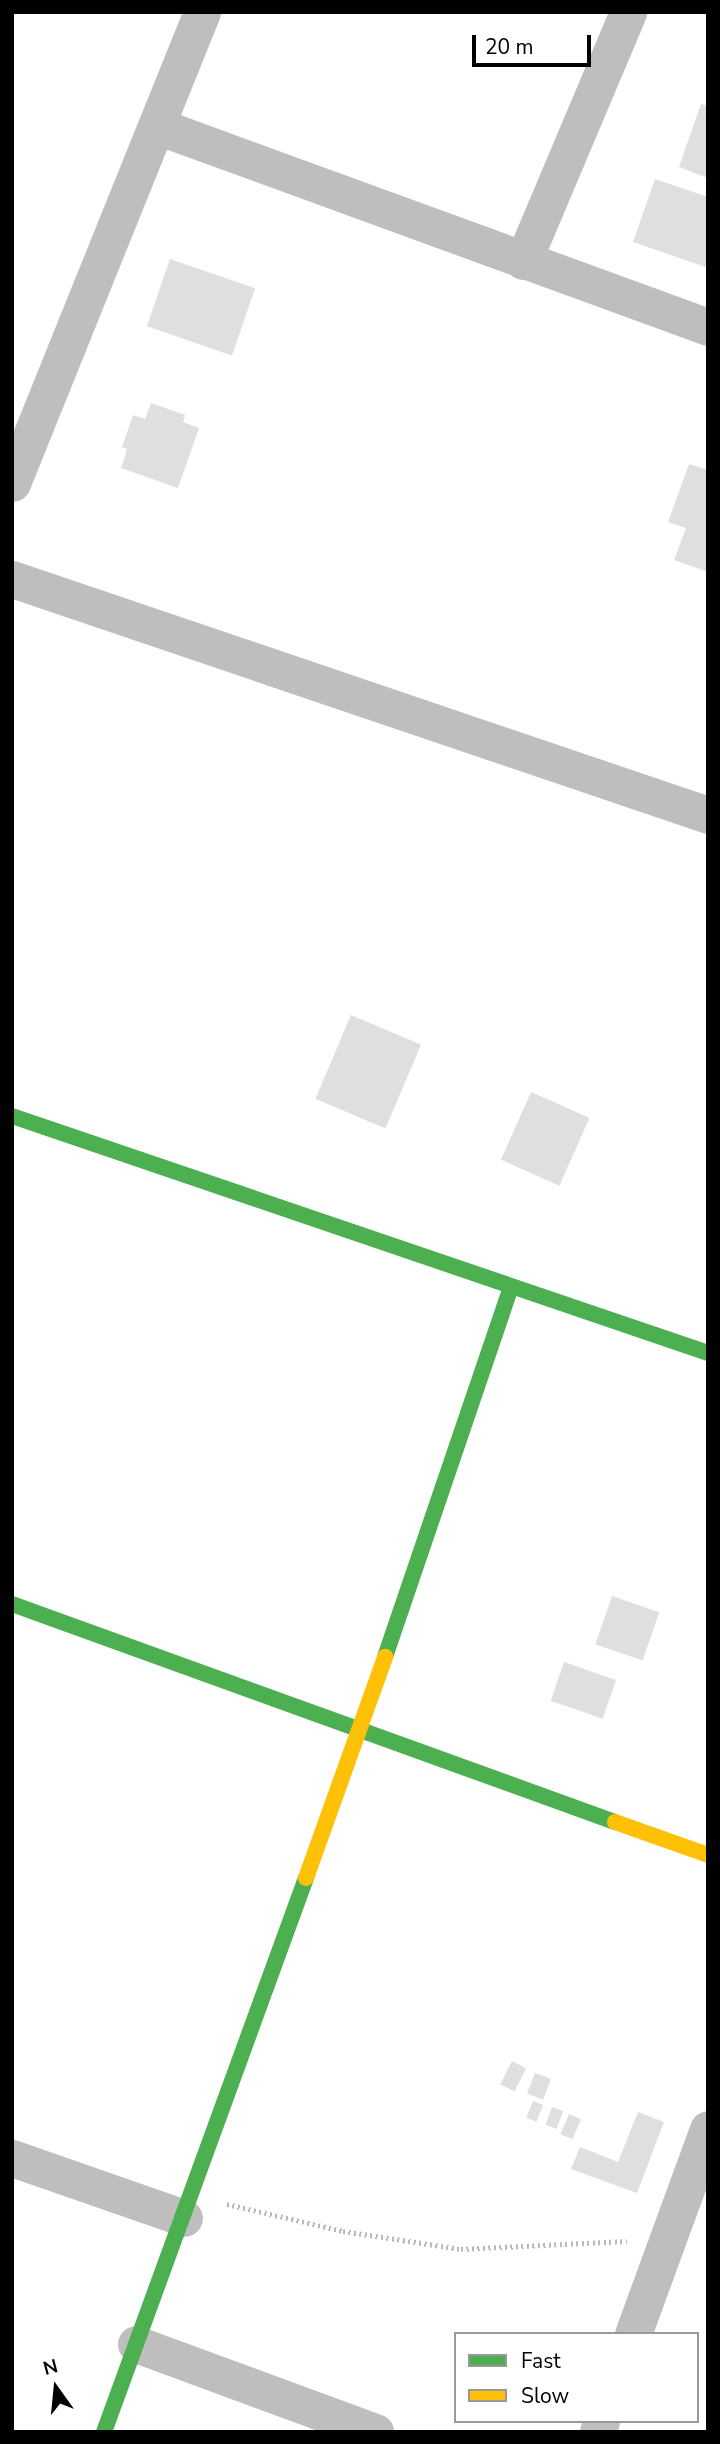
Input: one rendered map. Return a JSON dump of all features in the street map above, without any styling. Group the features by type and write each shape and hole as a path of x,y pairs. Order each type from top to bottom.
{"street":[{"path":"12,483 160,127 202,12"},
{"path":"523,261 628,12"},
{"path":"160,127 708,327"},
{"path":"12,579 708,815"},
{"path":"12,1116 510,1289 708,1353"},
{"path":"104,2432 359,1733 510,1289"},
{"path":"12,1605 359,1733 708,1855"},
{"path":"634,2332 708,2129"},
{"path":"12,2158 188,2206"},
{"path":"136,2344 375,2432"}],"path":[{"path":"188,2206 461,2249 667,2238"}],"building":[{"path":"701,104 708,106 708,178 679,167"},
{"path":"655,179 708,197 708,268 633,242"},
{"path":"170,259 255,288 232,355 147,326"},
{"path":"151,403 185,415 183,422 199,428 178,488 121,468 127,449 122,447 133,415 145,419"},
{"path":"689,464 708,470 708,572 674,560 686,528 668,522"},
{"path":"351,1015 421,1045 385,1128 315,1099"},
{"path":"531,1092 589,1118 559,1186 501,1160"},
{"path":"612,1596 659,1612 643,1660 595,1644"},
{"path":"564,1662 616,1680 603,1719 551,1701"},
{"path":"512,2061 526,2068 514,2091 500,2084"},
{"path":"535,2073 551,2079 543,2100 527,2094"},
{"path":"533,2101 543,2105 536,2122 526,2118"},
{"path":"552,2107 563,2111 557,2129 546,2125"},
{"path":"638,2112 664,2122 637,2193 571,2169 580,2147 618,2162"},
{"path":"569,2114 581,2119 572,2139 560,2134"}],"traffic: fast":[{"path":"12,1116 708,1353"},
{"path":"385,1657 510,1289"},
{"path":"12,1604 615,1822"},
{"path":"104,2432 306,1878"}],"traffic: slow":[{"path":"306,1878 385,1657"},
{"path":"615,1822 708,1855"}]}
